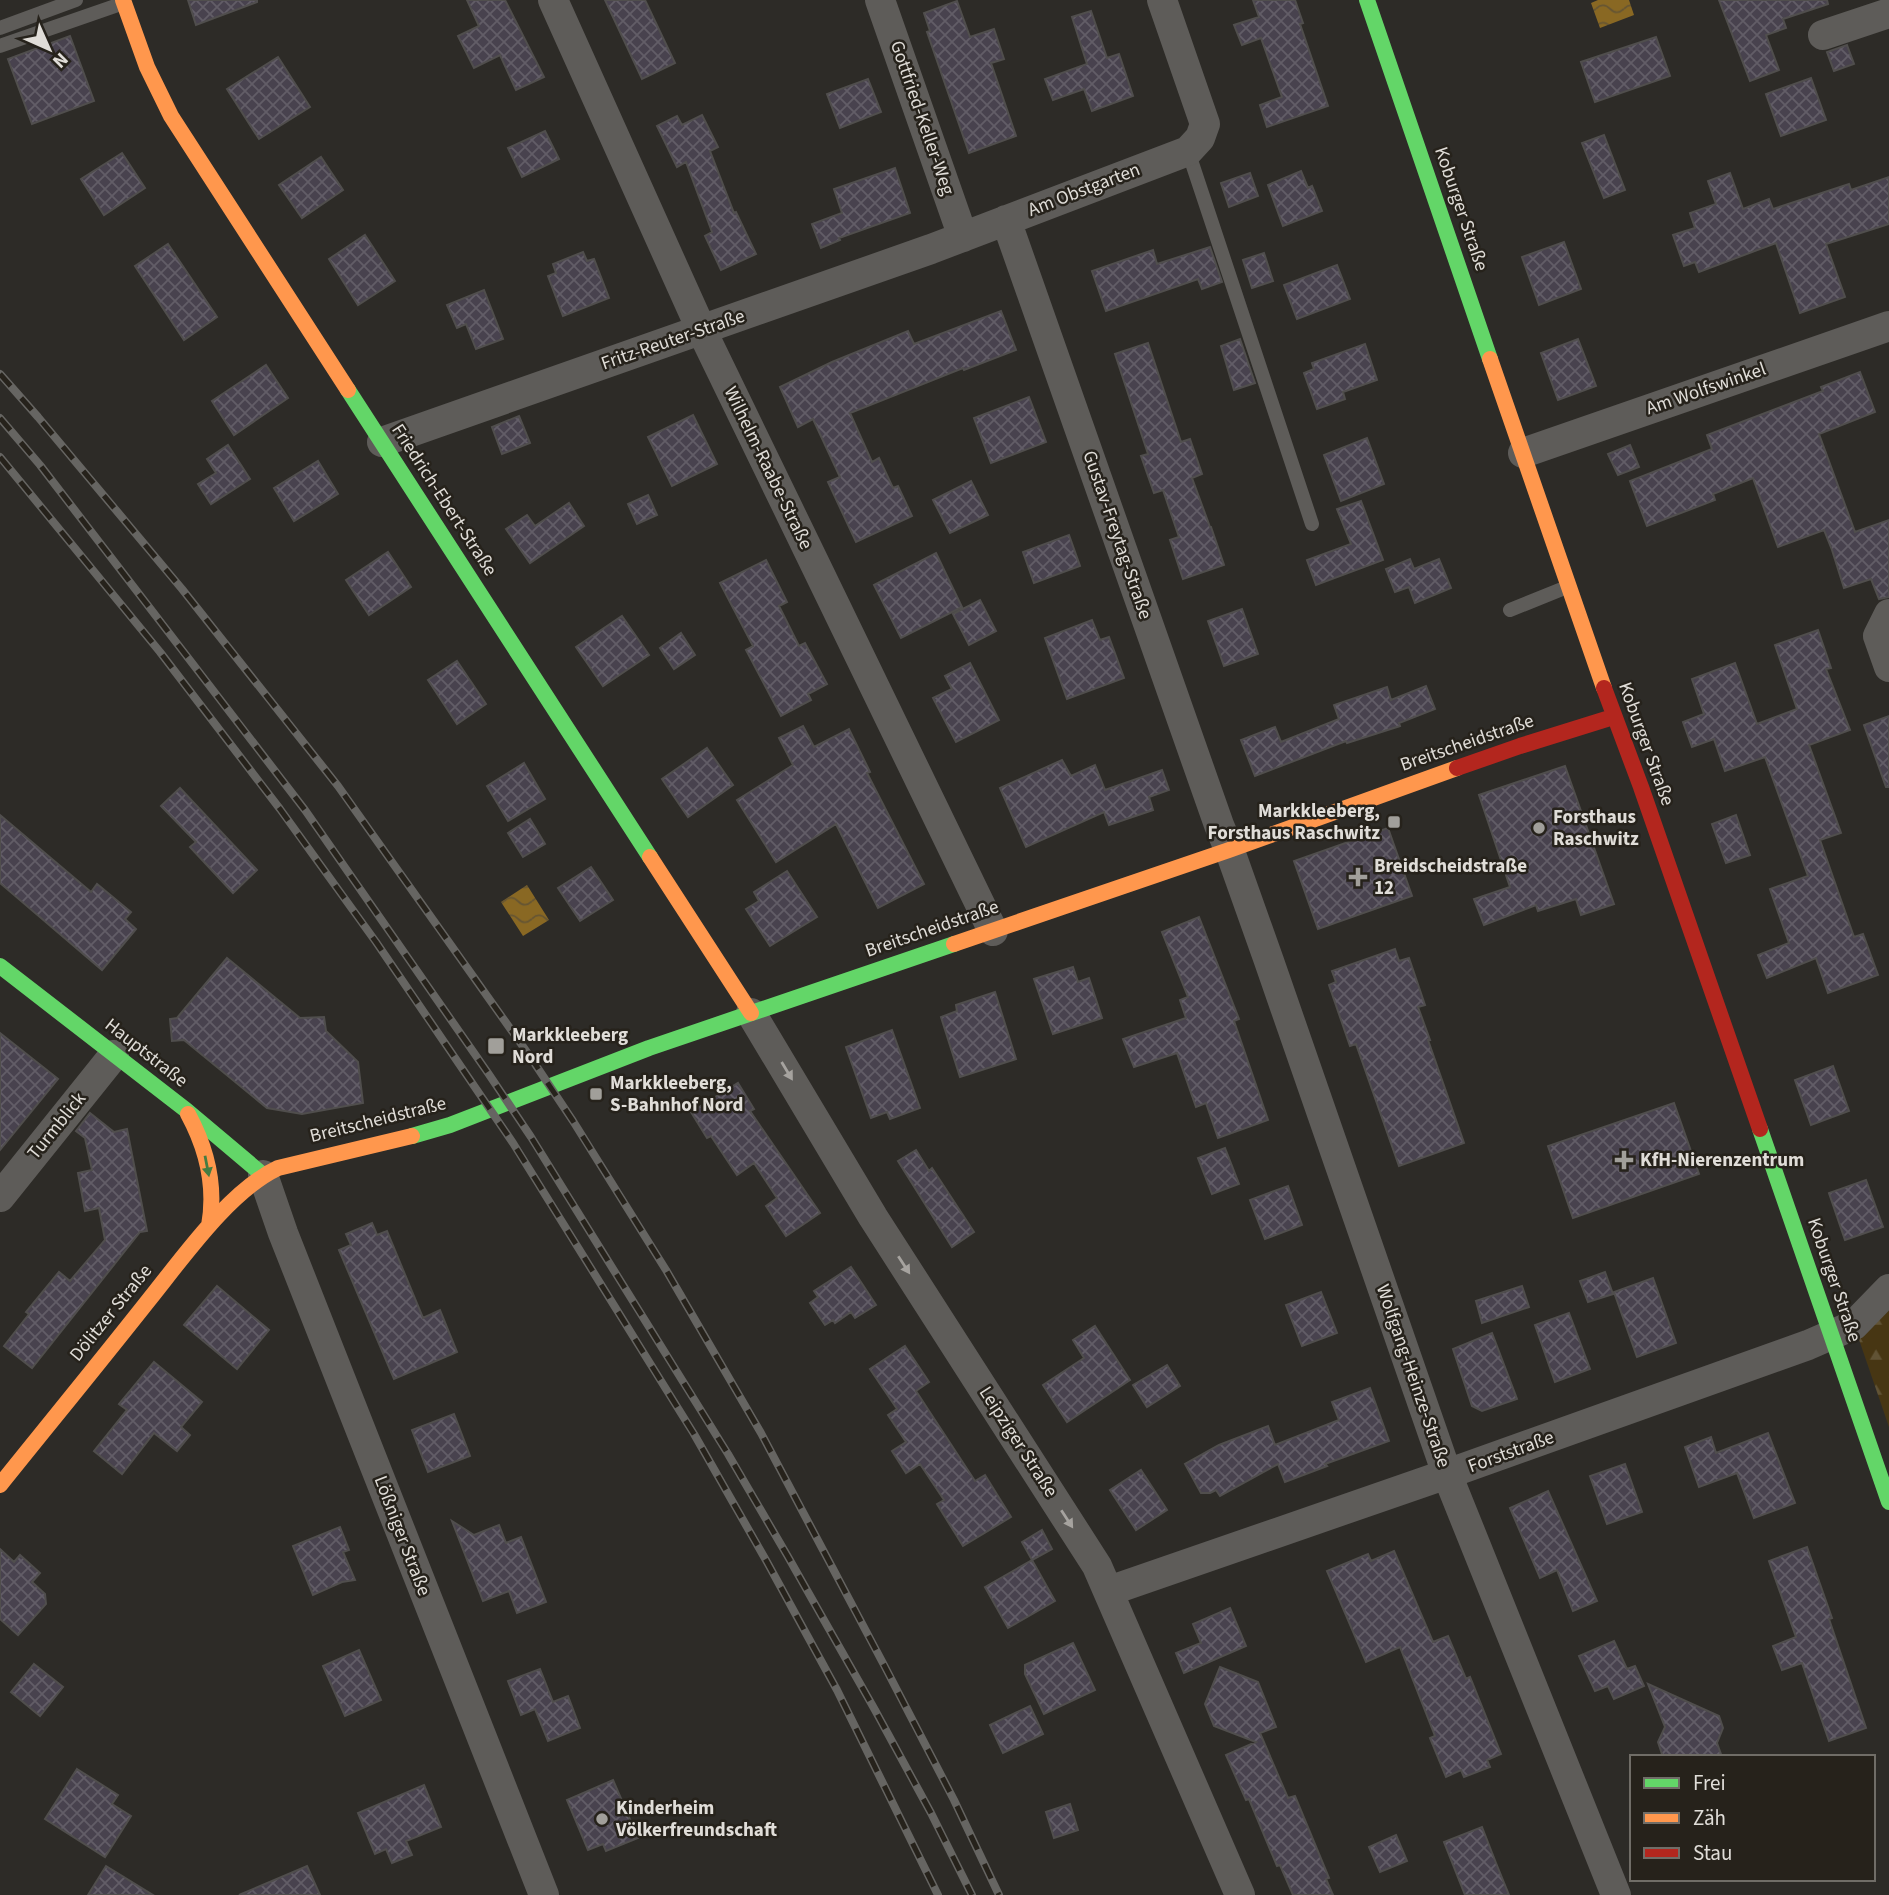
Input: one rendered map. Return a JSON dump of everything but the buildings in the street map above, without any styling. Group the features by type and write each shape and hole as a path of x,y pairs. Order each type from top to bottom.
{"main road":[{"name":"Koburger Straße","path":"1367,0 1613,717 1641,787 1889,1502"},
{"name":"Friedrich-Ebert-Straße","path":"124,2 152,79 172,116 751,1013"},
{"name":"Breitscheidstraße","path":"263,1175 292,1163 403,1139 450,1125 637,1052 1229,850 1520,746 1613,717"},
{"name":"Hauptstraße","path":"0,966 186,1110 263,1175"},
{"path":"186,1110 200,1137 206,1163 211,1198 209,1226"},
{"name":"Dölitzer Straße","path":"0,1485 209,1226 263,1175"}],"street":[{"name":"Wilhelm-Raabe-Straße","path":"552,0 701,329 993,931"},
{"name":"Gottfried-Keller-Weg","path":"880,0 963,237"},
{"path":"1162,0 1205,124 1194,144"},
{"path":"1824,35 1889,12"},
{"name":"Am Obstgarten","path":"963,237 1194,144"},
{"name":"Gustav-Freytag-Straße","path":"1006,220 1229,850"},
{"name":"Fritz-Reuter-Straße","path":"382,442 963,237"},
{"name":"Am Wolfswinkel","path":"1523,453 1889,326"},
{"path":"1889,614 1878,636 1889,667"},
{"name":"Wolfgang-Heinze-Straße","path":"1229,850 1447,1474 1616,1895"},
{"name":"Leipziger Straße","path":"751,1013 873,1217 1097,1566 1240,1895"},
{"name":"Turmblick","path":"0,1197 114,1055"},
{"name":"Lößniger Straße","path":"263,1175 293,1259 544,1895"},
{"name":"Forststraße","path":"1109,1591 1447,1474 1831,1336 1854,1325 1889,1289"}],"lane":[{"path":"0,28 76,0"},
{"path":"0,46 124,2"},
{"path":"1194,144 1312,523"},
{"path":"1510,610 1568,586"}],"green space":[{"path":"1889,1289 1889,1427 1854,1325"}],"water":[{"path":"1598,0 1629,0 1634,15 1600,28 1591,3"},
{"path":"527,885 549,920 523,936 501,902"}],"railway":[{"path":"0,374 182,589 338,786 573,1121 666,1270 761,1433 954,1800 999,1895"},
{"path":"0,418 40,465 305,810 531,1137 728,1454 787,1555 875,1710 972,1895"},
{"path":"0,457 160,652 280,809 376,942 513,1143 694,1434 767,1562 837,1690 938,1895"}],"traffic: fast":[{"path":"1367,0 1490,359"},
{"path":"348,390 650,857"},
{"path":"412,1136 450,1125 649,1048 954,944"},
{"path":"0,966 186,1110 263,1175"},
{"path":"1760,1129 1889,1502"}],"traffic: slow":[{"path":"123,0 147,67 171,116 348,390"},
{"path":"1490,359 1604,688"},
{"path":"954,944 1457,768"},
{"path":"650,857 751,1013"},
{"path":"188,1114 208,1168 211,1197 209,1226"},
{"path":"0,1485 207,1227 242,1193 278,1168 412,1136"}],"traffic: jam":[{"path":"1604,688 1760,1129"},
{"path":"1457,768 1613,717"}],"place":[{"name":"Markkleeberg, Forsthaus Raschwitz","path":"1394,822"},
{"name":"Forsthaus Raschwitz","path":"1539,828"},
{"name":"Breidscheidstraße 12","path":"1358,877"},
{"name":"Markkleeberg Nord","path":"496,1046"},
{"name":"Markkleeberg, S-Bahnhof Nord","path":"596,1094"},
{"name":"KfH-Nierenzentrum","path":"1624,1160"},
{"name":"Kinderheim Völkerfreundschaft","path":"602,1819"}]}
